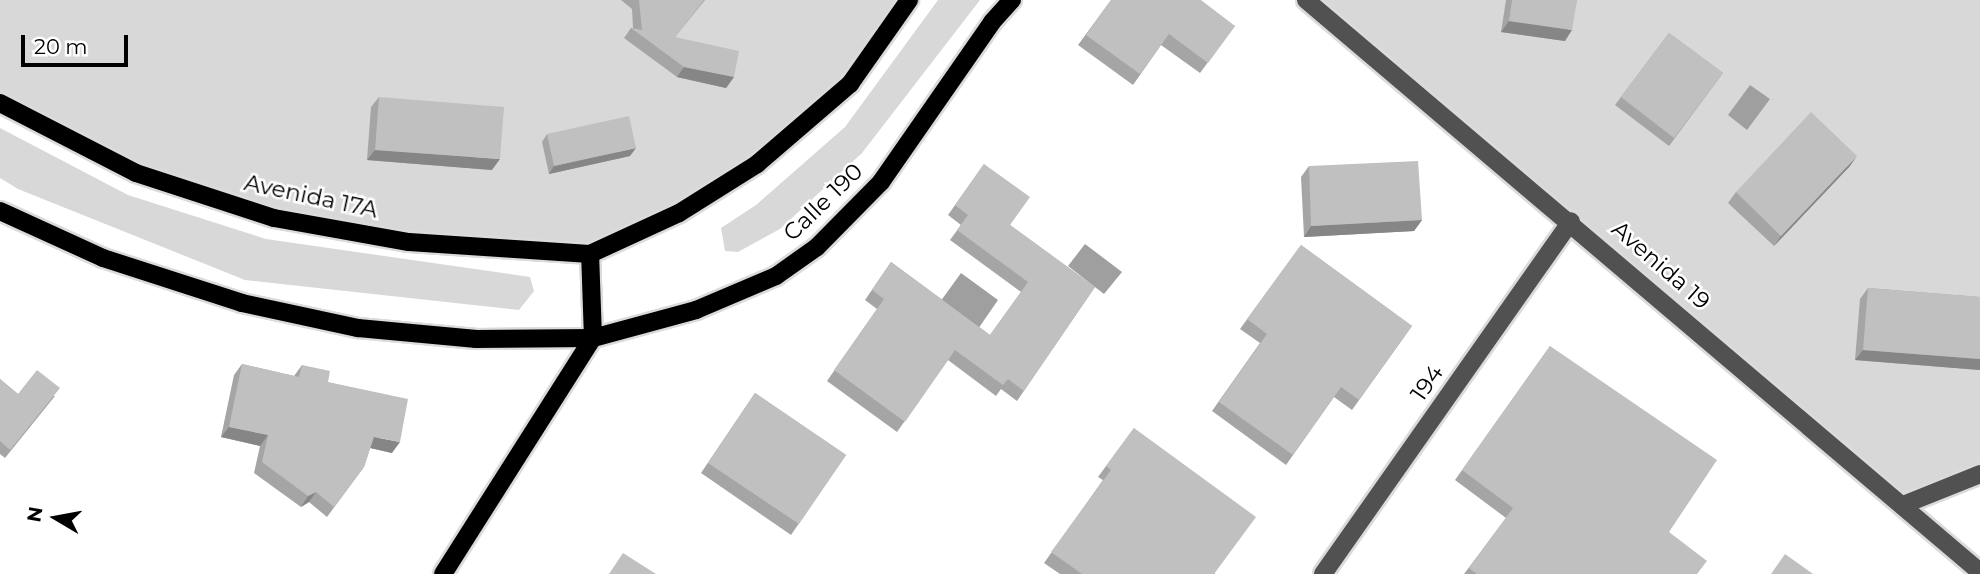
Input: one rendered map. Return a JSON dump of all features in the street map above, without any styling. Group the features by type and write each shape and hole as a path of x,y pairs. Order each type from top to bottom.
{"main road":[{"path":"443,574 593,338 590,254 679,213 757,164 850,84 909,0"},
{"name":"Calle 190","path":"593,338 696,310 776,276 817,247 881,182 992,22 1012,0"},
{"name":"Avenida 17A","path":"0,103 136,173 274,218 409,242 590,254"},
{"path":"0,211 103,258 268,309 358,328 476,339 593,338"}],"street":[{"name":"Avenida 19","path":"1306,0 1571,220 1980,572"},
{"name":"194","path":"1323,574 1571,220"},
{"path":"1903,505 1980,474"}],"shaded area":[{"path":"0,0 909,0 850,84 757,164 590,254 274,218 136,173 0,103"},
{"path":"938,0 980,0 862,153 780,229 738,252 725,251 721,228 756,205 845,127"},
{"path":"1306,0 1980,0 1980,474 1903,505"},
{"path":"1750,85 1770,99 1747,130 1728,115"},
{"path":"0,128 128,195 266,239 530,277 534,291 519,310 245,280 18,189 0,178"},
{"path":"1085,244 1122,272 1104,294 1068,266"},
{"path":"961,273 998,300 978,329 940,302"}],"building":[{"path":"639,0 704,0 675,37 739,51 734,77 684,67 631,28 642,30"},
{"path":"1111,0 1201,0 1235,26 1208,63 1169,34 1140,74 1086,35"},
{"path":"1512,0 1577,0 1572,30 1509,21"},
{"path":"1669,33 1723,73 1674,138 1621,97"},
{"path":"379,97 504,107 500,159 375,150"},
{"path":"1811,112 1857,156 1781,236 1736,192"},
{"path":"629,116 636,148 554,166 547,134"},
{"path":"1418,161 1422,220 1311,226 1309,166"},
{"path":"984,164 1030,197 1010,225 1095,287 1024,391 1008,379 1003,385 955,350 905,422 834,370 884,299 872,290 891,262 990,335 1028,282 957,230 968,215 955,205"},
{"path":"1301,245 1412,326 1359,400 1341,387 1293,455 1219,402 1267,334 1247,319"},
{"path":"1868,288 1980,297 1980,359 1863,350"},
{"path":"1550,346 1717,460 1669,532 1707,561 1697,574 1477,574 1469,568 1513,508 1462,470"},
{"path":"242,364 299,377 302,365 330,371 328,382 408,399 400,442 374,437 364,467 334,507 316,492 308,496 262,462 268,435 229,427"},
{"path":"37,370 60,388 10,450 0,441 0,379 18,394"},
{"path":"755,393 846,455 799,524 708,463"},
{"path":"1134,428 1256,517 1214,574 1082,574 1051,552 1111,470 1106,466"},
{"path":"623,553 656,574 609,574"},
{"path":"1785,554 1813,574 1771,574"}]}
